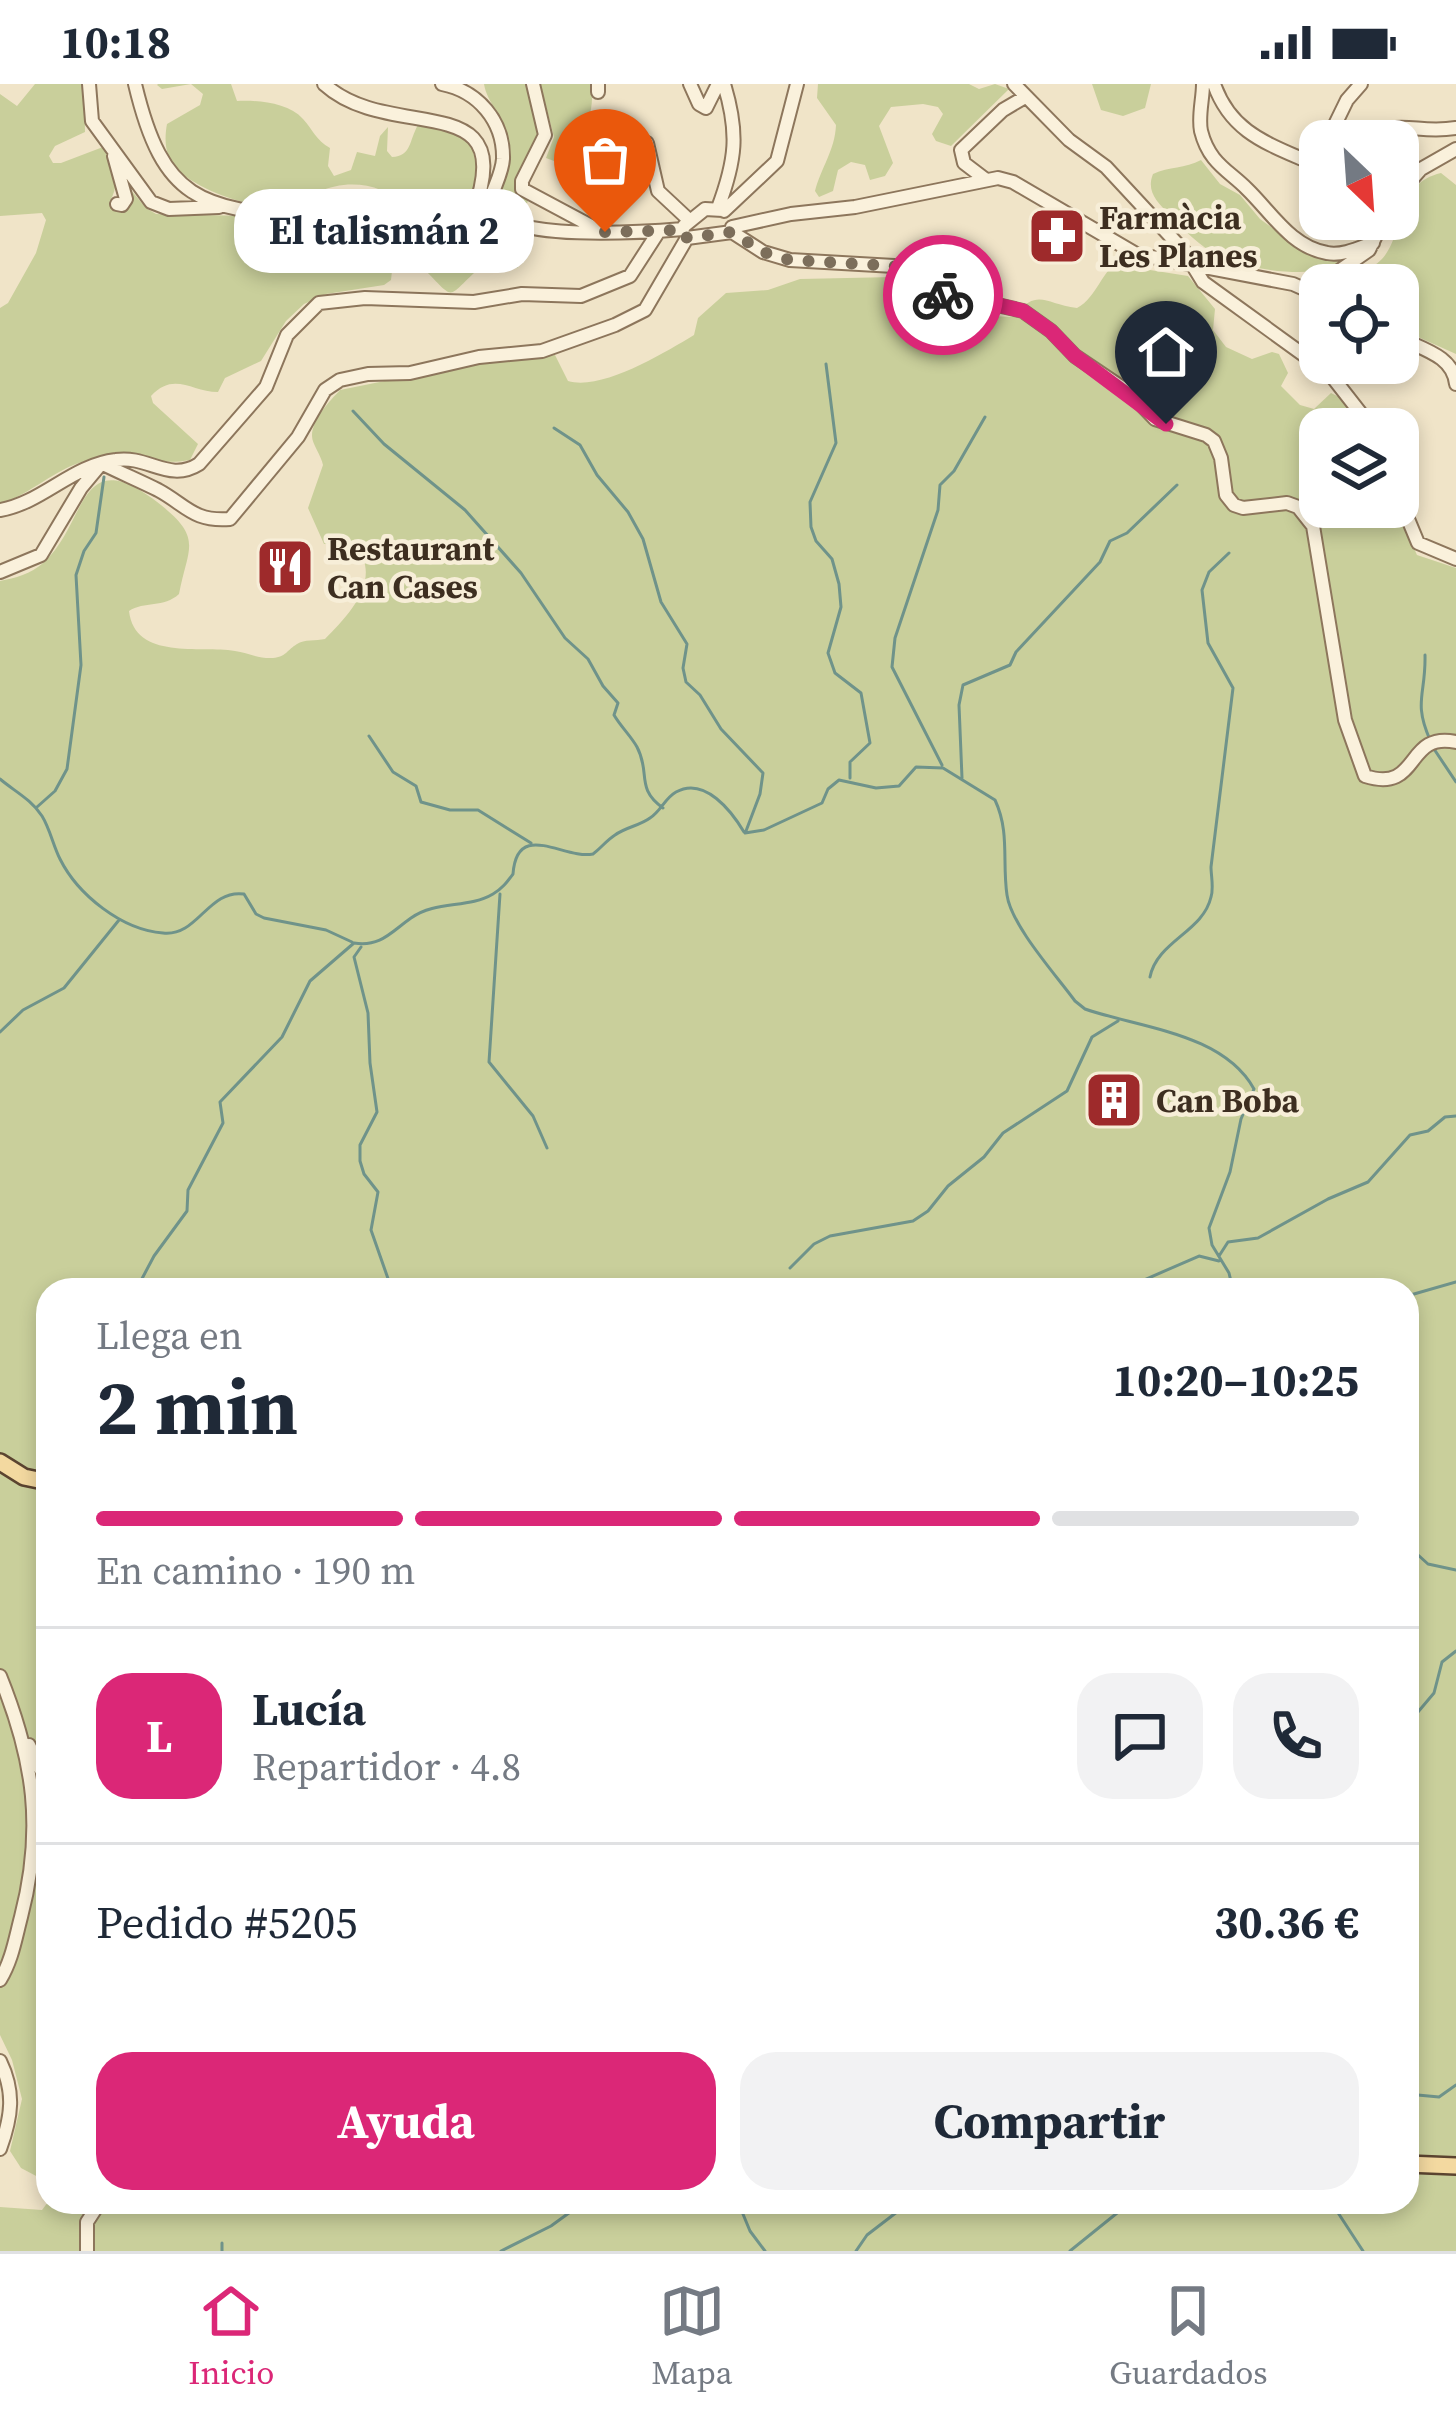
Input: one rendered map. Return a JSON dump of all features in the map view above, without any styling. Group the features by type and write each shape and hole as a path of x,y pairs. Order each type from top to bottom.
{"main road":[{"path":"0,1462 36,1479"},
{"path":"1419,2164 1456,2166"}],"street":[{"path":"89,84 92,121 144,194 159,207 219,207 328,221 344,234 369,233"},
{"path":"135,84 164,168 219,207"},
{"path":"325,84 344,101 364,107 455,115 471,124 486,156 473,213 484,229 503,236 522,227"},
{"path":"442,84 471,93 488,112 503,158 490,209 497,219 522,227 605,232 732,230 791,214 855,207 986,179 1013,182 1136,254 1189,261 1299,290"},
{"path":"533,84 545,135 522,189 605,232"},
{"path":"691,84 699,104 706,108 721,84"},
{"path":"721,84 737,129 721,209 732,230 763,252 790,260 894,266 912,272 961,307 1013,306 1036,318 1075,356 1130,393 1155,419 1207,435 1218,448 1223,484 1234,505 1287,503 1298,507 1313,526 1345,720 1365,776 1393,781 1428,743 1456,742"},
{"path":"102,464 165,494 181,509 230,518 298,436 325,390 340,380 542,351 645,310 686,229 705,209 721,209 777,161 797,84"},
{"path":"1014,84 1025,90 1069,140 1106,167 1203,283 1330,374 1357,408"},
{"path":"1203,84 1200,122 1207,145 1224,173 1245,186 1277,223 1327,253 1373,243"},
{"path":"1214,84 1225,111 1244,130 1299,153"},
{"path":"1337,120 1361,84"},
{"path":"986,179 964,164 961,150 1025,90"},
{"path":"1419,125 1456,128"},
{"path":"647,143 658,191 686,229"},
{"path":"110,144 127,199 117,204"},
{"path":"1419,171 1456,149"},
{"path":"0,510 14,508 74,472 102,464 134,460 172,473 187,472 266,387 286,335 319,303 360,298 474,302 522,294 580,296 631,276 658,231"},
{"path":"1353,264 1374,240"},
{"path":"1419,347 1447,361 1455,371 1456,384"},
{"path":"0,572 41,555 81,488 102,464"},
{"path":"1412,528 1418,543 1456,560"},
{"path":"0,1676 36,1759"},
{"path":"0,1980 9,1965 36,1839 21,1727"},
{"path":"0,2061 10,2082 12,2102 2,2143"},
{"path":"0,2109 2,2143"},
{"path":"87,2251 87,2222 92,2214"}],"green space":[{"path":"35,84 84,84 85,132 55,146 49,156 53,163 61,163 103,147 115,174 110,201 117,210 128,209 130,189 156,214 247,216 325,228 351,240 375,235 381,190 333,187 318,192 313,206 281,209 222,195 177,169 166,148 167,124 200,105 203,94 191,84 231,84 237,101 272,103 297,113 330,148 328,166 334,176 351,170 357,152 375,156 380,136 388,127 387,151 392,157 407,150 418,125 436,120 471,142 480,182 469,215 484,236 516,256 518,268 484,264 451,292 418,263 400,258 393,262 391,280 384,285 326,294 304,304 286,321 261,361 225,378 218,392 175,384 151,396 198,444 190,460 85,461 0,504 0,308 8,303 36,253 46,220 42,213 0,216 0,94 17,106"},
{"path":"484,84 529,84 541,136 522,192 528,202 510,216 501,212 499,203 508,137"},
{"path":"540,84 592,84 585,129 573,147 554,161 546,158 554,137"},
{"path":"818,84 969,84 979,89 995,84 1009,89 951,146 936,141 932,134 943,114 938,107 891,107 879,126 893,163 885,176 870,180 865,165 851,162 838,170 833,191 819,197 815,191 836,125 817,98"},
{"path":"1092,84 1151,84 1145,108 1123,116 1101,110"},
{"path":"1201,160 1220,184 1240,195 1260,219 1309,255 1347,262 1299,264 1299,272 1265,269 1219,256 1186,232 1154,196 1153,174"},
{"path":"1441,173 1456,185 1456,354 1419,337 1419,264 1375,264 1392,240 1419,240 1419,184"},
{"path":"1123,259 1150,270 1188,276 1215,309 1213,330 1226,347 1252,359 1279,354 1288,373 1281,386 1300,405 1310,408 1299,408 1299,528 1405,528 1417,555 1456,568 1456,2251 0,2251 0,2207 36,2210 36,2214 1419,2214 1419,1278 36,1278 36,2176 21,2168 10,2151 22,2099 0,2035 0,581 43,563 58,547 87,494 113,480 161,505 188,536 179,594 129,611 143,638 171,648 277,657 300,642 325,639 353,607 365,582 362,556 353,543 324,544 308,508 323,465 313,430 340,390 464,365 555,355 568,381 598,381 694,335 698,318 726,293 768,290 800,279 894,277 926,290 951,314 1013,317 1036,300 1077,308"},
{"path":"1331,393 1348,408 1315,408"}],"waterway":[{"path":"826,364 836,443 810,502 811,527 832,559 839,584 841,607 828,653 835,673 861,693 870,743 850,762 850,778"},
{"path":"353,411 384,444 465,510 521,573 565,638 588,659 618,703 614,715 641,756 649,794 663,808"},
{"path":"942,765 892,667 895,638 938,510 940,485 954,471 985,417"},
{"path":"554,428 580,445 597,475 628,512 643,539 661,602 687,644 686,682 721,729 763,773 746,831"},
{"path":"37,807 55,791 67,769 81,665 76,575 96,533 104,477"},
{"path":"962,778 959,705 963,685 1010,665 1016,652 1100,562 1110,541 1127,533 1177,485"},
{"path":"1150,977 1161,954 1199,919 1212,893 1211,867 1233,688 1208,643 1202,590 1209,572 1229,553"},
{"path":"1425,655 1421,707 1430,740"},
{"path":"369,736 393,772 416,786 421,802 450,810 478,810 531,843"},
{"path":"1434,749 1456,782"},
{"path":"745,833 764,830 822,803 839,780 876,788 899,786 916,767 943,768 995,800 1002,824 1010,907 1075,1001 1085,1009 1201,1044 1240,1070 1254,1089 1209,1228 1212,1245 1230,1278"},
{"path":"0,779 42,816 60,859 78,885 103,908 132,925 175,932 221,899 244,894 264,918 326,930 352,942"},
{"path":"142,1278 187,1211 188,1190 223,1123 220,1102 282,1037 310,981 354,943 379,941 421,912 493,894 513,874 523,849 532,845 593,854 687,788 716,798 744,832"},
{"path":"500,894 489,1062 533,1116 547,1148"},
{"path":"0,1032 23,1010 64,988 119,920"},
{"path":"361,947 354,957 368,1013 377,1112 360,1145 360,1161 378,1192 371,1230 388,1278"},
{"path":"790,1268 814,1244 830,1236 913,1221 928,1211 1003,1133 1067,1091 1092,1037 1118,1021"},
{"path":"1219,1256 1228,1242 1258,1238 1368,1182 1410,1135 1456,1116"},
{"path":"1149,1278 1199,1256 1219,1261"},
{"path":"1419,1293 1456,1282"},
{"path":"1419,1556 1428,1564 1456,1570"},
{"path":"1419,1711 1434,1693 1442,1662 1456,1651"},
{"path":"1419,2095 1439,2097 1456,2085"},
{"path":"501,2251 568,2214"},
{"path":"743,2214 765,2251"},
{"path":"856,2251 867,2235 894,2214"},
{"path":"1070,2251 1116,2214"},
{"path":"1339,2214 1363,2251"},
{"path":"222,2243 222,2251"}],"way so far":[{"path":"605,232 683,230 687,238 732,232 763,252 790,260 894,266 912,272 943,295"}],"place":[{"name":"El talismán 2","path":"605,232"},
{"name":"Farmàcia Les Planes","path":"1057,236"},
{"name":"Restaurant Can Cases","path":"285,567"},
{"name":"Can Boba","path":"1114,1100"}],"route":[{"path":"943,295 961,307 1013,306 1036,318 1075,356 1166,424"}]}
